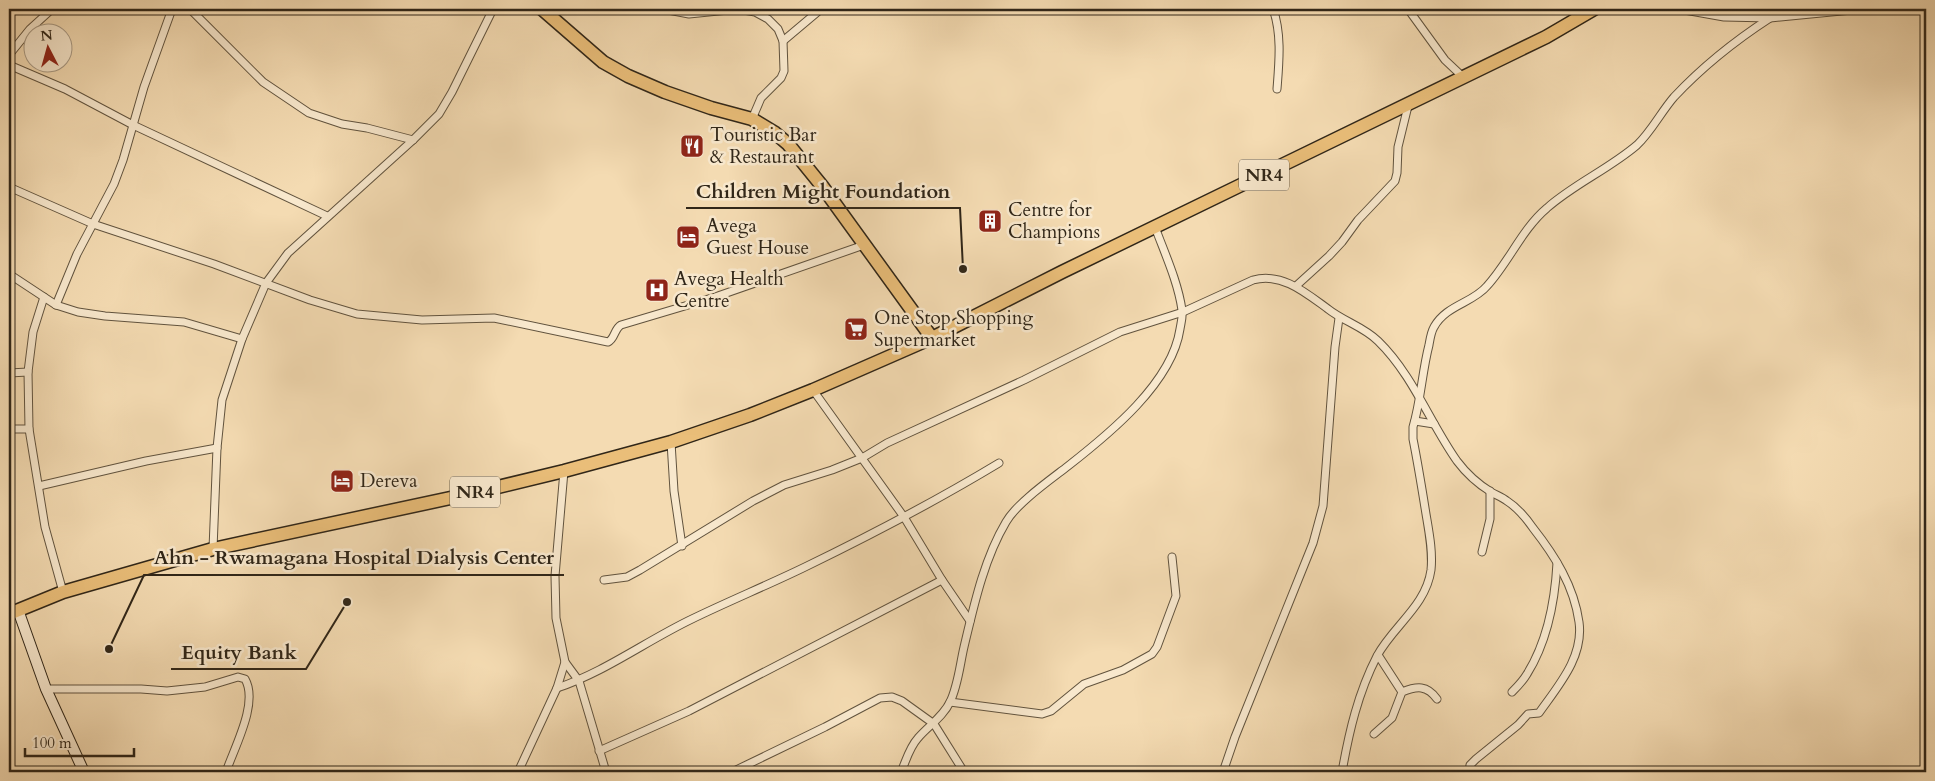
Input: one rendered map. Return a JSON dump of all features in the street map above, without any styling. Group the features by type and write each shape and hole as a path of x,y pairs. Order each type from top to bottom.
{"highway":[{"path":"542,9 603,62 628,76 674,95 752,119 775,133 788,144 822,186 932,338"},
{"name":"NR4","path":"13,612 62,592 213,550 469,494 564,471 672,442 750,415 813,390 932,338 1155,227 1245,185 1409,102 1546,37 1594,9"}],"main road":[{"path":"13,612 84,772"}],"street":[{"path":"9,55 30,29 52,9"},
{"path":"56,305 77,254 114,184 144,87 172,9"},
{"path":"190,9 263,82 309,113 342,124 413,140"},
{"path":"213,550 217,448 222,400 242,339 266,283 288,253 413,140 439,114 493,9"},
{"path":"663,9 689,14 738,9 755,12 768,19 778,28 783,41 784,70 781,78 761,98 752,119"},
{"path":"746,11 757,9"},
{"path":"783,41 821,9"},
{"path":"1273,9 1277,21 1279,40 1277,89"},
{"path":"1408,9 1445,60 1463,77"},
{"path":"1679,9 1724,17 1770,18 1862,9"},
{"path":"1342,772 1349,732 1361,692 1378,655 1391,636 1411,613 1427,587 1431,569 1429,532 1413,438 1426,357 1433,327 1457,304 1486,288 1532,223 1547,208 1607,168 1638,144 1673,99 1702,68 1770,18"},
{"path":"9,65 327,216"},
{"path":"1296,286 1336,249 1358,220 1395,181 1398,172 1398,147 1409,102"},
{"path":"9,187 93,224 266,283 310,300 356,314 422,320 494,318 608,342 611,340 617,327 621,325 715,296 864,245"},
{"path":"901,772 910,750 918,738 934,724 950,702 970,621 990,552 1007,520 1033,494 1085,453 1122,420 1151,390 1178,341 1183,312 1172,273 1155,227"},
{"path":"9,274 56,305 78,312 184,322 242,339"},
{"path":"604,580 627,577 682,546 753,501 784,485 832,470 862,458 887,443 1024,380 1120,332 1183,312 1238,286 1262,278 1274,279 1296,286 1339,318 1363,330 1378,341 1420,397 1434,424 1458,462 1473,479 1490,492 1508,501 1523,514 1548,547 1566,576 1576,603 1580,624 1578,647 1568,672 1539,713 1528,714 1518,725 1476,758 1470,765 1469,772"},
{"path":"44,297 33,332 28,372 29,429 44,527 62,592"},
{"path":"1223,772 1235,737 1313,543 1323,506 1335,347 1339,318"},
{"path":"9,373 28,372"},
{"path":"813,390 904,517 942,580 970,621"},
{"path":"1415,421 1434,424"},
{"path":"9,429 29,429"},
{"path":"672,442 674,492 682,546"},
{"path":"39,486 146,461 217,448"},
{"path":"557,688 579,681 691,619 806,567 952,492 999,463"},
{"path":"564,471 555,576 556,618 565,662 579,681 606,772"},
{"path":"1482,552 1490,519 1490,492"},
{"path":"950,702 1042,714 1051,711 1084,684 1123,670 1152,654 1161,640 1176,596 1172,557"},
{"path":"1512,692 1526,675 1536,656 1548,624 1556,588 1557,562"},
{"path":"600,751 689,711 942,580"},
{"path":"1378,655 1402,692"},
{"path":"518,772 557,688 565,662"},
{"path":"46,689 141,689 166,691 205,687 238,677 245,679 248,685 249,697 245,722 226,772"},
{"path":"1402,692 1421,687 1431,690 1437,698"},
{"path":"1374,734 1392,718 1402,692"},
{"path":"732,772 880,698 892,698 902,701 934,724 964,772"},
{"path":"1920,772 1926,768"}],"place":[{"name":"Touristic Bar & Restaurant","path":"692,146"},
{"name":"Centre for Champions","path":"990,221"},
{"name":"Avega Guest House","path":"688,237"},
{"name":"Children Might Foundation","path":"963,269"},
{"name":"Avega Health Centre","path":"657,290"},
{"name":"One Stop Shopping Supermarket","path":"856,329"},
{"name":"Dereva","path":"342,481"},
{"name":"Equity Bank","path":"347,602"},
{"name":"Ahn - Rwamagana Hospital Dialysis Center","path":"109,649"}]}
